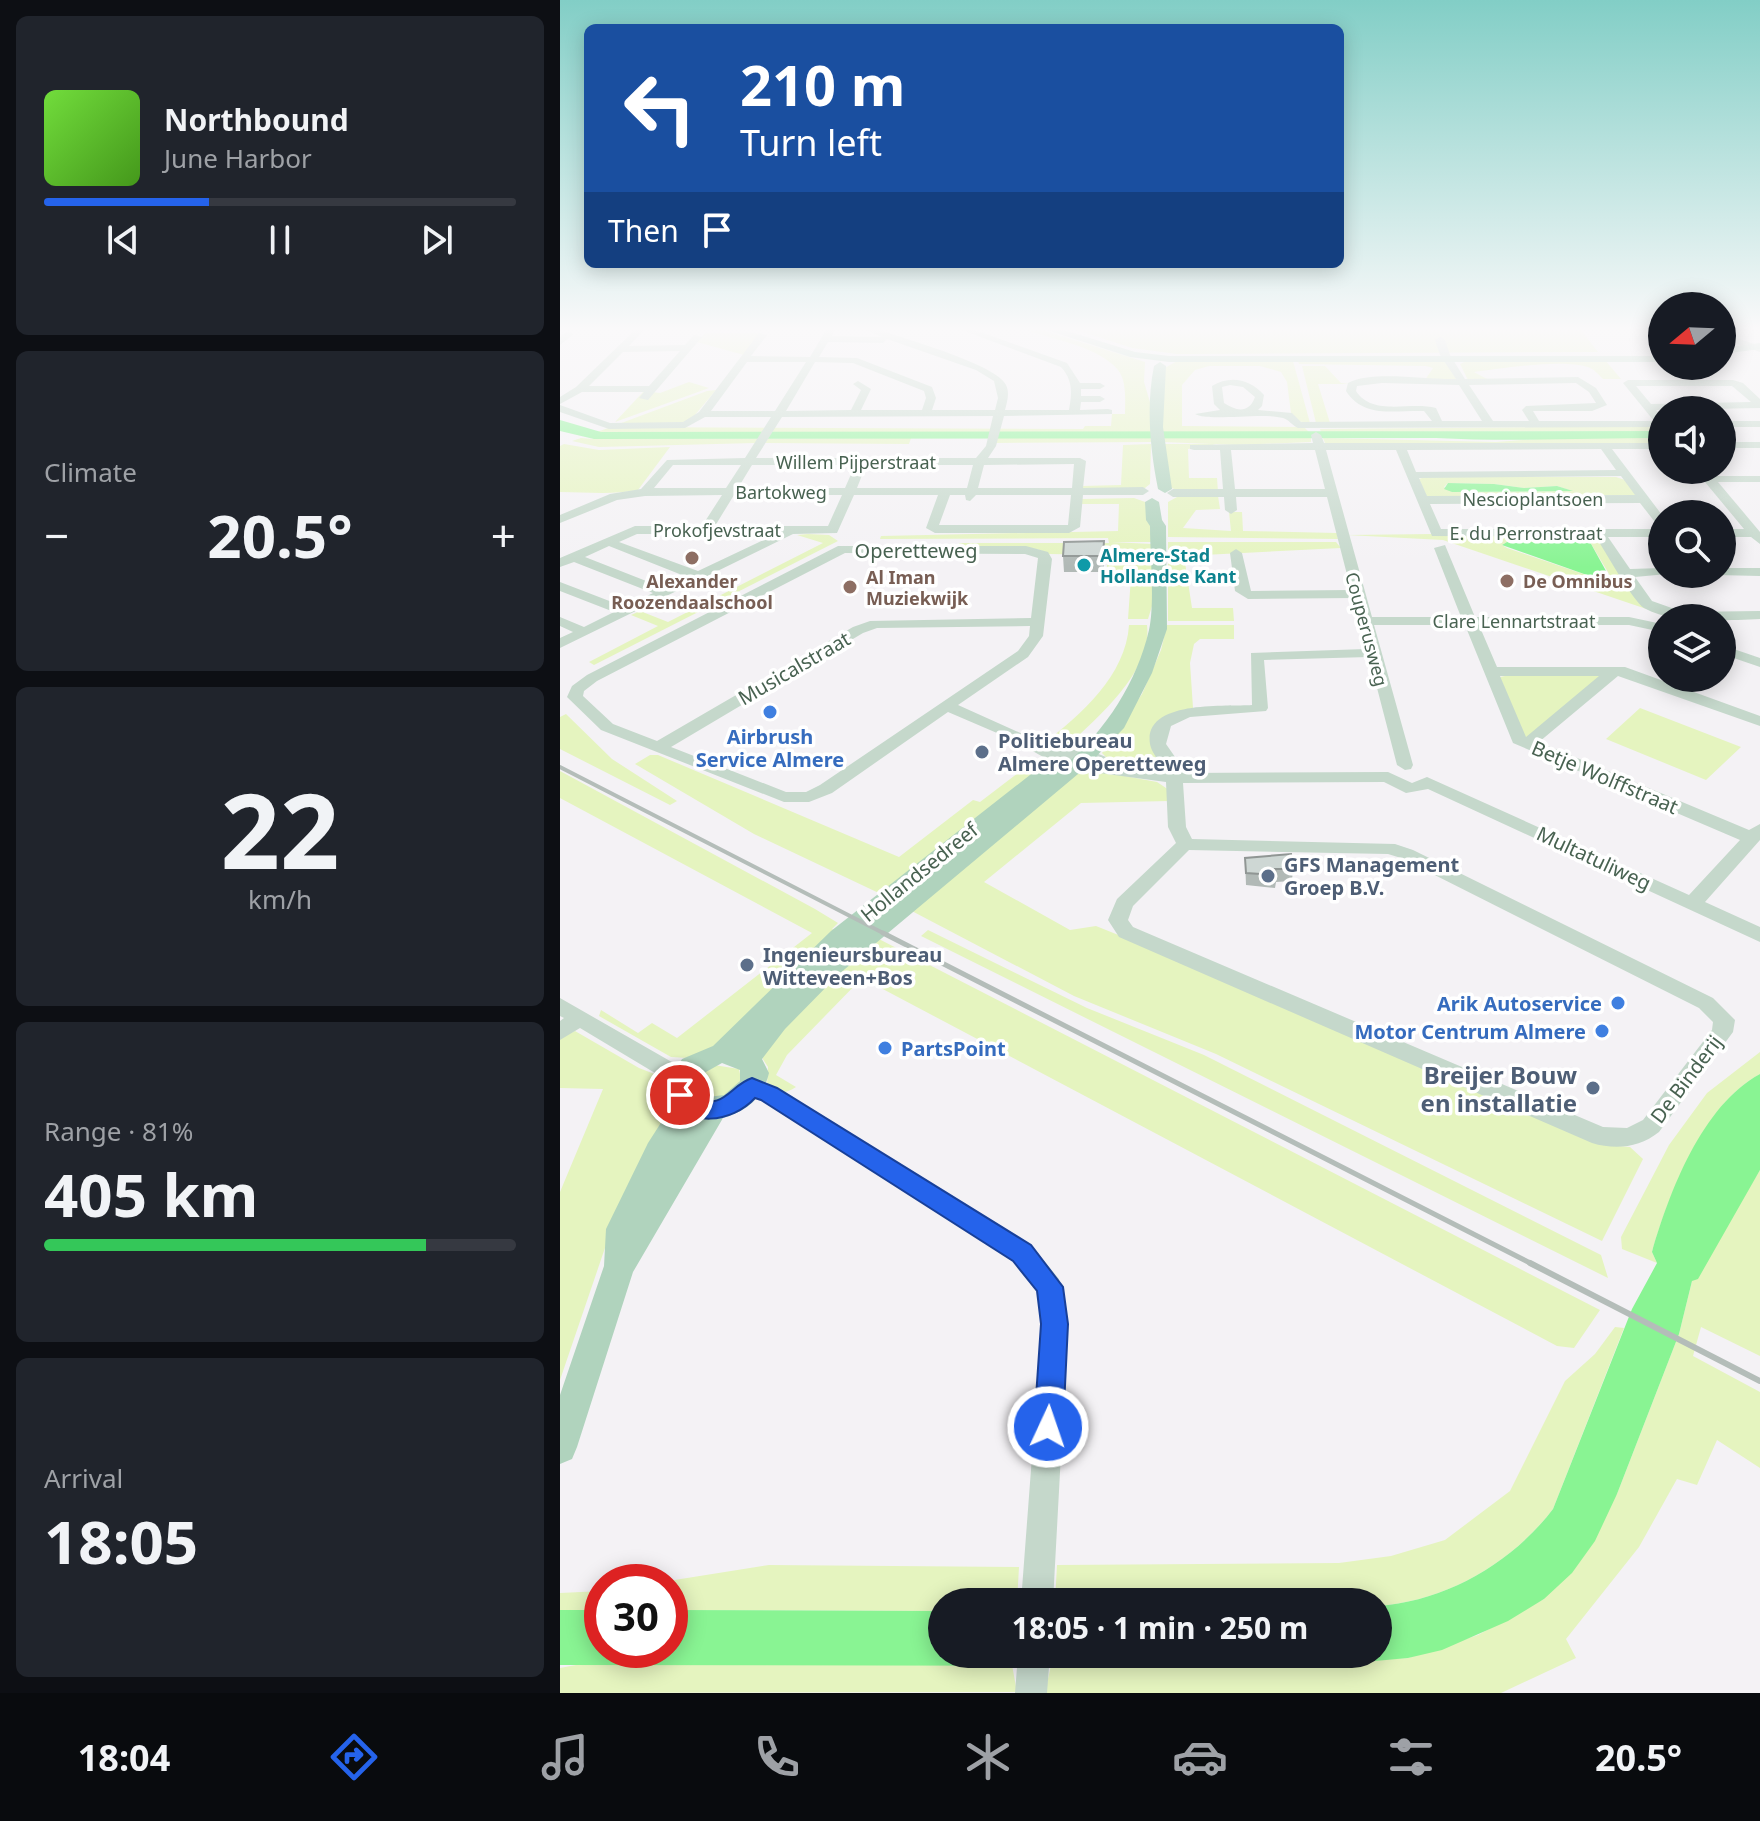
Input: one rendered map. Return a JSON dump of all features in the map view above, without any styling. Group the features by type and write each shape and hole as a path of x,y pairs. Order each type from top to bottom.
{"main road":[{"path":"1157,409 1158,495"},
{"name":"Hollandsedreef","path":"735,1056 776,1022 830,968 1075,757 1106,718 1127,704 1153,650 1158,629 1158,526 1154,520 1158,495"},
{"path":"560,1447 619,1266 643,1230 685,1152 712,1091 735,1056 756,1074 712,1091"}],"street":[{"path":"563,409 609,426 685,425 707,409"},
{"path":"706,530 780,409"},
{"path":"855,413 857,409"},
{"path":"926,413 927,409"},
{"path":"971,494 979,462 992,441 999,409"},
{"path":"1074,413 1075,409"},
{"path":"1227,409 1231,412"},
{"path":"1248,412 1252,409"},
{"path":"1429,409 1432,410 1438,424"},
{"path":"1480,409 1489,424"},
{"path":"1528,409 1536,424"},
{"path":"703,414 1108,412"},
{"path":"1200,414 1282,414 1290,416 1298,425 1317,435 1400,446 1648,446"},
{"path":"1194,447 1225,447 1438,424 1648,424"},
{"path":"1736,424 1760,424"},
{"name":"Couperusweg","path":"1317,435 1364,621 1405,765"},
{"path":"1603,445 1648,505"},
{"path":"1736,445 1760,445"},
{"name":"E. du Perronstraat","path":"1400,446 1436,533 1648,533"},
{"path":"937,471 939,494 932,528 1069,529 1074,527 1081,447"},
{"path":"1225,447 1231,510"},
{"name":"Willem Pijperstraat","path":"645,492 671,462 862,462 937,471 979,462 1080,461"},
{"path":"848,494 862,462"},
{"name":"Nescioplantsoen","path":"1412,475 1624,473"},
{"path":"1736,477 1760,479"},
{"path":"1713,484 1757,536"},
{"name":"Bartokweg","path":"560,519 618,497 645,492 1158,495"},
{"path":"1158,495 1332,493"},
{"name":"Bartokweg","path":"618,497 727,494"},
{"name":"Prokofjevstraat","path":"567,560 635,530 833,530 848,494"},
{"name":"Nescioplantsoen","path":"1422,500 1643,499"},
{"path":"560,644 793,530"},
{"path":"1600,534 1642,601 1682,616 1760,615"},
{"path":"1736,534 1757,536"},
{"path":"609,542 698,576"},
{"name":"Operetteweg","path":"874,548 1035,552 1046,559 1036,636 1023,654 946,706 826,789 809,797 784,797 607,727 575,697 577,689 618,664 835,551 874,548"},
{"name":"Betje Wolffstraat","path":"1440,548 1519,740 1755,833"},
{"path":"1236,553 1242,591 1248,595 1358,594"},
{"path":"567,560 664,593"},
{"path":"1625,573 1648,572"},
{"path":"1736,572 1760,572"},
{"path":"560,586 625,612"},
{"path":"560,621 584,632"},
{"name":"Clare Lennartstraat","path":"1364,621 1629,621 1648,625"},
{"name":"Musicalstraat","path":"657,748 858,630 875,624 1037,622"},
{"path":"1185,844 1177,827 1174,767 1162,755 1157,744 1159,730 1181,715 1260,708 1256,656 1373,653"},
{"path":"1736,654 1760,663"},
{"path":"1527,744 1614,671"},
{"path":"1492,672 1633,672 1760,721"},
{"path":"946,706 1034,743 1114,769 1175,778 1388,777 1401,787 1421,787 1427,782 1423,771 1405,765 1395,767 1388,777"},
{"name":"Multatuliweg","path":"1427,782 1760,935"},
{"path":"1693,903 1755,833"},
{"name":"De Binderij","path":"1185,844 1205,847 1389,848 1407,854 1706,1003 1724,1020 1722,1032 1672,1100 1641,1135 1623,1139 1600,1136 1126,932 1118,920 1124,903 1185,844"},
{"path":"560,1032 569,1012 712,1091 783,1106 1022,1253 1050,1287 1055,1324 1039,1588"}],"shaded area":[{"path":"627,409 651,409 615,422"},
{"path":"659,409 700,409 689,422 616,425"},
{"path":"1125,409 1152,409 1152,432 597,432 611,427 1083,429 1085,426 1111,426 1112,414 1125,414"},
{"path":"1163,409 1182,409 1182,426 1304,427 1309,432 1163,432"},
{"path":"1290,409 1306,409 1310,423 1296,421"},
{"path":"1313,409 1326,409 1330,423 1316,423"},
{"path":"560,420 601,432 1648,431 1648,438 594,439 560,431"},
{"path":"1648,426 1648,431 1321,432 1320,429"},
{"path":"581,438 758,439 755,443 599,447 572,441"},
{"path":"911,438 909,444 765,443 768,439"},
{"path":"996,438 1152,438 1151,442 995,443"},
{"path":"1163,438 1311,438 1311,442 1236,445 1164,442"},
{"path":"1323,438 1496,442 1552,438 1648,438 1648,444 1325,443"},
{"path":"1151,444 1150,484 1145,488 1082,489 1082,486 1121,485 1123,445"},
{"path":"1164,444 1218,444 1188,449 1189,478 1217,478 1218,492 1180,491 1169,487"},
{"path":"560,446 599,450 670,447 638,490 560,492"},
{"path":"1616,477 1625,480 1636,495 1427,497 1419,479","holes":["1448,483 1524,488 1557,486 1572,491 1452,492 1444,487"]},
{"path":"1448,483 1524,488 1557,486 1573,491 1452,492 1444,489"},
{"path":"1218,496 1220,509 1196,510 1183,528 1231,531 1229,512 1242,512 1243,531 1337,533 1338,539 1168,537 1168,502 1177,497"},
{"path":"1134,498 1148,503 1152,542 1111,542 1152,544 1152,606 1148,619 1128,619 1131,577 1107,576 1107,555 958,547 959,543 1109,543 1108,538 880,539 881,536 1118,531 1119,504 1081,504 1082,499"},
{"path":"797,535 829,535 838,541 594,665 589,662 658,626 631,615 640,611 668,622 823,543"},
{"path":"1347,535 1595,537 1638,601 1648,605 1648,610 1443,540","holes":["1507,542 1590,542 1612,579 1601,580 1502,545"]},
{"path":"1168,542 1336,542 1341,548 1184,556 1192,608 1233,608 1234,621 1168,621"},
{"path":"1507,542 1590,542 1611,580 1601,580 1502,545"},
{"path":"1129,625 1147,625 1146,643 1132,677 1064,749 1044,743 1086,707 1111,677 1120,661"},
{"path":"1167,625 1234,625 1234,639 1200,639 1194,644 1190,663 1193,708 1180,711 1159,725 1169,769 1143,772 1115,764 1102,753 1142,694 1161,650"},
{"path":"1505,676 1605,676 1526,740 1500,677"},
{"path":"1640,708 1741,747 1706,780 1606,739"},
{"path":"566,714 612,759 677,801 670,805 560,749 560,717"},
{"path":"650,755 658,755 899,857 973,800 980,802 1031,763 1042,769 883,895 754,834 635,764"},
{"path":"560,771 815,909 838,923 832,929 836,931 724,1042 687,1058 671,1057 599,1016 601,1010 638,1033 652,1023 677,1038 812,933 560,798"},
{"path":"1098,771 1157,782 1169,790 1169,801 1081,803 984,882 1070,930 1096,926 1337,1023 1608,1145 1630,1147 1643,1159 1602,1241 1216,1054 1074,996 908,909 1076,773"},
{"path":"928,930 1087,1008 1204,1055 1601,1255 1608,1278 921,936"},
{"path":"875,937 1600,1310 1574,1348 1557,1346 862,978 787,1055 776,1075 796,1087 784,1092 771,1088 767,1085 768,1067 759,1053"},
{"path":"575,1031 639,1068 670,1080 676,1100 622,1198 560,1380 560,1192 603,1089 560,1088 560,1038"},
{"path":"1760,1052 1760,1074 1722,1106 1691,1152 1668,1204 1652,1252 1657,1263 1622,1249 1621,1237 1669,1145 1707,1093"},
{"path":"714,1065 739,1069 741,1079 726,1096 706,1101 692,1094 691,1084 700,1072"},
{"path":"1760,1074 1760,1170 1698,1279 1692,1281 1679,1334 1617,1494 1595,1541 1572,1573 1544,1599 1508,1621 1442,1650 1392,1659 1392,1604 1428,1596 1476,1576 1518,1546 1553,1509 1632,1309 1657,1263 1652,1252 1678,1178 1705,1128 1739,1088"},
{"path":"1760,1170 1760,1356 1701,1327 1693,1356 1760,1392 1760,1468 1717,1440 1697,1485 1677,1479 1639,1547 1566,1639 1576,1658 1501,1693 1045,1693 1050,1668 1392,1668 1392,1659 1408,1658 1478,1635 1544,1599 1617,1494 1679,1334 1692,1281"},
{"path":"1615,1327 1624,1328 1553,1509 1498,1562 1452,1587 1392,1604 1392,1588 1056,1588 1057,1565 1339,1563 1391,1556 1445,1540 1510,1491 1565,1381 1595,1354"},
{"path":"769,1565 1019,1567 1018,1588 928,1588 928,1611 688,1610 688,1578"},
{"path":"584,1592 584,1610 560,1610 560,1593"},
{"path":"560,1610 584,1610 584,1665 560,1665"},
{"path":"688,1610 928,1611 928,1666 688,1665"},
{"path":"576,1665 584,1665 584,1668 688,1668 688,1665 928,1665 928,1668 1013,1668 1017,1692 560,1693 560,1668"}],"building":[{"path":"1104,541 1103,556 1063,556 1064,542"},
{"path":"1291,854 1293,869 1275,869 1276,875 1246,873 1245,858"}],"railway":[{"path":"560,767 887,935"},
{"path":"883,933 1534,1265"},
{"path":"1530,1263 1760,1381"}],"place":[{"name":"Alexander Roozendaalschool","path":"692,558"},
{"name":"Almere-Stad Hollandse Kant","path":"1084,565"},
{"name":"De Omnibus","path":"1507,581"},
{"name":"Al Iman Muziekwijk","path":"850,587"},
{"name":"Airbrush Service Almere","path":"770,712"},
{"name":"Politiebureau Almere Operetteweg","path":"982,752"},
{"name":"GFS Management Groep B.V.","path":"1268,876"},
{"name":"Ingenieursbureau Witteveen+Bos","path":"747,965"},
{"name":"Arik Autoservice","path":"1618,1003"},
{"name":"Motor Centrum Almere","path":"1602,1031"},
{"name":"PartsPoint","path":"885,1048"},
{"name":"Breijer Bouw en installatie","path":"1593,1088"}],"route":[{"path":"680,1095 687,1104 699,1110 714,1110 738,1101 752,1087 769,1094 783,1106 1022,1253 1050,1287 1055,1324 1048,1427"}]}
